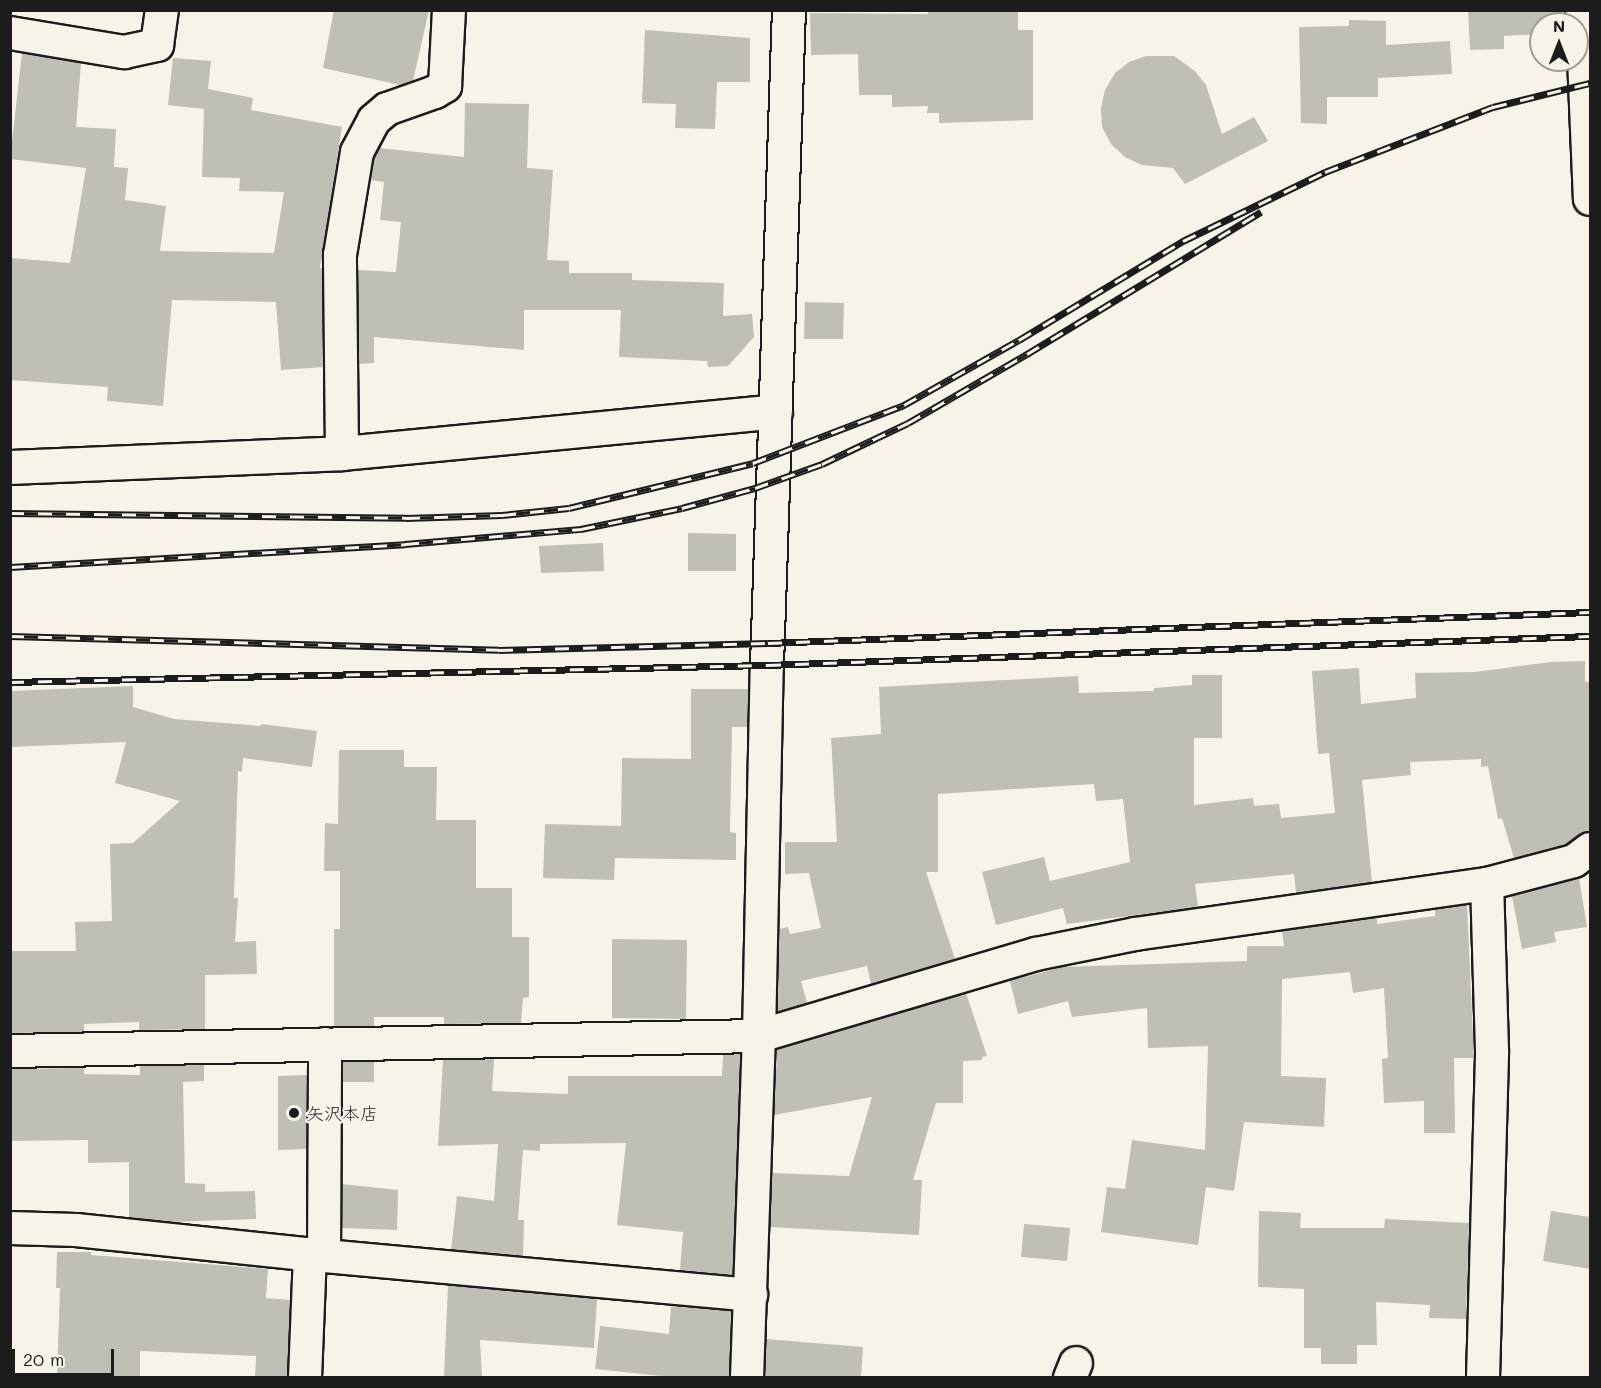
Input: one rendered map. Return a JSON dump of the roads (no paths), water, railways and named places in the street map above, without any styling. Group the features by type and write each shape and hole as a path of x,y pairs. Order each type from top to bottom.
{"street":[{"path":"10,33 124,52 157,45 162,10"},
{"path":"342,453 340,255 357,152 374,120 387,110 435,92 444,86 448,10"},
{"path":"747,1377 759,1036 762,824 789,10"},
{"path":"1582,10 1590,199"},
{"path":"10,467 342,453 775,411"},
{"path":"10,1051 759,1036 1036,954 1135,934 1486,884 1574,861 1590,849"},
{"path":"1483,1377 1492,1050 1486,884"},
{"path":"304,1377 317,1255 325,1044"},
{"path":"10,1228 76,1230 751,1295"}],"railway":[{"path":"10,513 406,518 502,515 569,508 753,463 904,405 1019,340 1183,241 1325,172 1493,107 1590,83"},
{"path":"10,567 405,544 581,529 682,508 755,488 822,464 908,423 1027,354 1261,212"},
{"path":"10,636 499,650 768,643 1590,612"},
{"path":"10,682 767,665 1590,636"}],"place":[{"name":"矢沢本店","path":"294,1113"}]}
